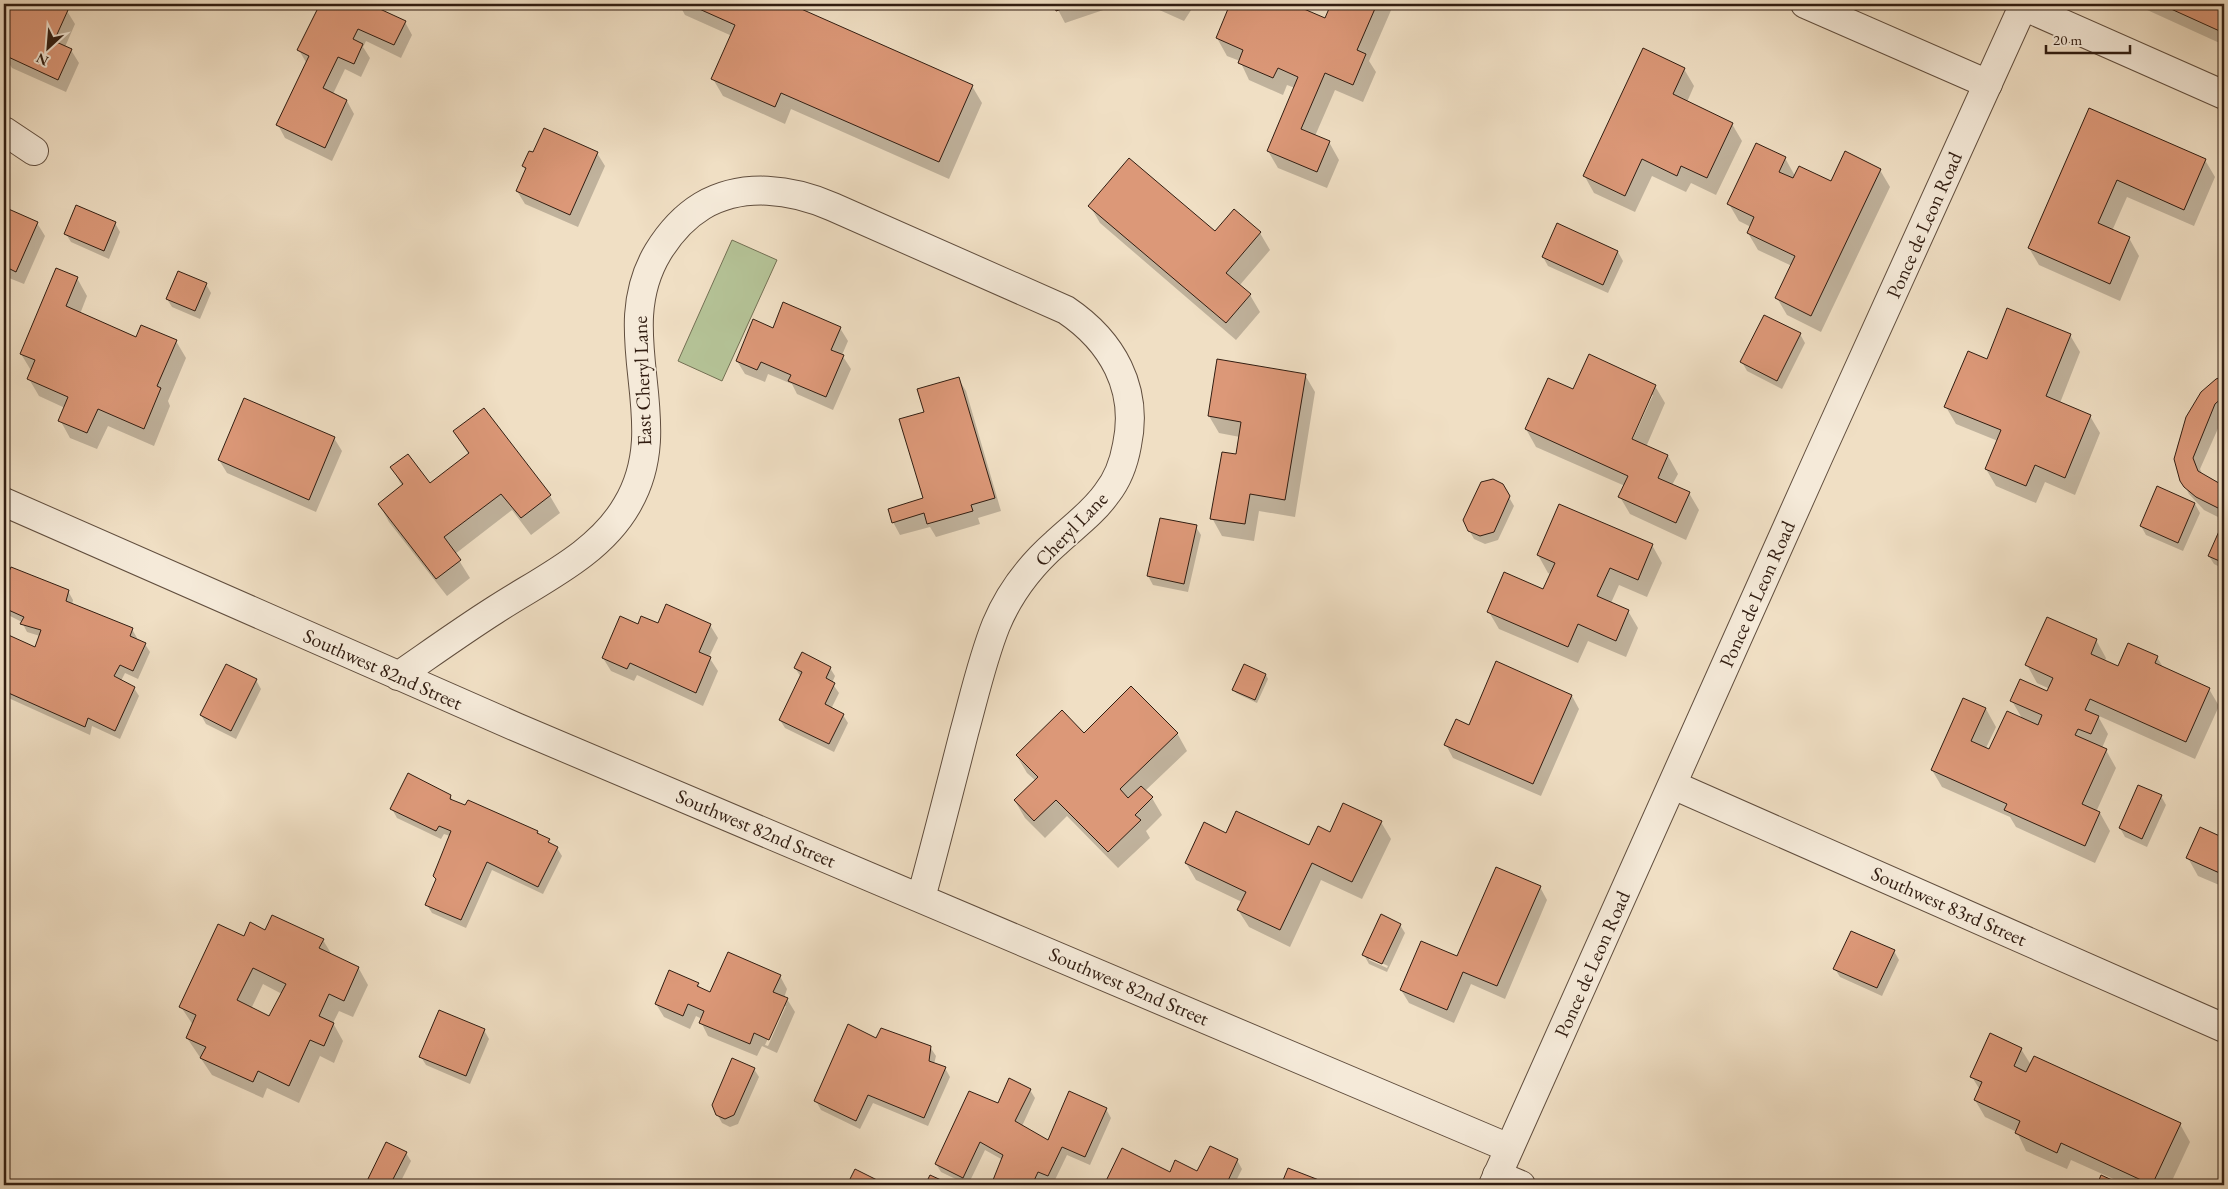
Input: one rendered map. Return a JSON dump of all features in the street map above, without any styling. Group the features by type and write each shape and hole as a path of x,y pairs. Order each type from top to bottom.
{"street":[{"path":"1805,4 1988,84"},
{"path":"2023,5 2224,95"},
{"name":"Ponce de Leon Road","path":"1504,1182 1509,1148 1673,785 1818,456 2023,5"},
{"path":"4,131 34,151"},
{"name":"East Cheryl Lane","path":"398,676 495,610 566,565 602,536 625,509 640,476 647,438 645,394 637,324 640,294 649,268 662,244 695,211 721,197 740,193 758,191 795,193 833,206 935,252"},
{"name":"Cheryl Lane","path":"922,898 979,675 997,623 1012,594 1043,555 1084,518 1108,492 1121,468 1126,453 1130,417 1127,387 1122,373 1105,344 1082,320 1050,302 935,252"},
{"name":"Southwest 82nd Street","path":"4,502 398,676 1509,1148"},
{"name":"Southwest 83rd Street","path":"1673,785 2224,1028"}],"green space":[{"path":"732,240 777,260 722,381 678,361"}],"building":[{"path":"4,4 54,4 68,10 54,41 72,49 58,80 4,55"},
{"path":"320,4 369,4 406,21 394,45 358,29 353,39 363,44 354,64 338,57 323,88 347,100 325,148 276,125 309,56 297,50"},
{"path":"688,4 790,4 973,85 939,162 781,93 775,107 711,79 735,25"},
{"path":"1054,4 1077,4 1056,11"},
{"path":"1166,4 1179,4 1176,9"},
{"path":"1230,4 1298,4 1297,6 1325,18 1331,4 1377,4 1357,50 1366,54 1353,85 1325,73 1301,129 1330,141 1317,172 1267,151 1298,77 1278,68 1273,78 1238,63 1243,50 1216,38"},
{"path":"2160,4 2224,4 2224,33"},
{"path":"1643,48 1685,68 1673,94 1733,123 1707,178 1681,166 1677,176 1642,159 1625,196 1583,176"},
{"path":"2089,108 2206,159 2184,210 2117,180 2098,223 2130,237 2110,284 2028,248"},
{"path":"544,128 598,152 570,215 516,191 526,168 522,166 529,151 533,152"},
{"path":"1756,143 1786,157 1779,172 1793,178 1799,166 1831,181 1845,151 1881,169 1811,316 1775,298 1795,256 1747,233 1754,217 1727,204"},
{"path":"1129,158 1215,231 1234,209 1261,232 1226,273 1251,294 1226,323 1088,206"},
{"path":"76,205 116,222 104,251 64,234"},
{"path":"4,207 38,222 16,272 4,266"},
{"path":"1557,223 1618,251 1603,285 1542,257"},
{"path":"56,268 78,277 66,306 136,337 141,325 177,340 157,386 161,388 144,429 98,409 87,433 58,421 68,397 27,379 35,360 20,354"},
{"path":"178,271 207,283 195,311 166,299"},
{"path":"783,302 841,327 831,350 844,355 826,397 788,381 791,375 761,362 757,370 736,361 753,319 773,328"},
{"path":"2007,308 2071,334 2046,396 2091,415 2065,478 2035,465 2026,486 1985,469 2001,430 1944,407 1968,351 1987,359"},
{"path":"1764,315 1801,333 1777,381 1740,362"},
{"path":"1589,354 1656,385 1632,439 1668,455 1658,478 1690,492 1676,523 1618,497 1628,476 1525,429 1548,378 1573,389"},
{"path":"1217,359 1306,374 1285,500 1250,494 1245,524 1210,519 1222,452 1236,454 1241,422 1208,416"},
{"path":"2224,376 2224,396 2215,404 2193,458 2198,471 2224,486 2224,511 2196,497 2184,487 2180,481 2174,459 2186,417 2201,392 2216,379"},
{"path":"959,377 995,498 971,505 973,511 927,524 924,513 892,523 888,509 923,498 899,419 924,412 917,389"},
{"path":"244,398 335,437 309,500 218,460"},
{"path":"484,408 551,495 521,518 501,494 444,537 461,560 436,579 378,504 403,484 390,467 408,454 430,483 469,453 453,431"},
{"path":"1493,479 1503,484 1510,496 1494,532 1480,536 1468,531 1463,520 1481,482"},
{"path":"2157,486 2195,503 2178,543 2140,526"},
{"path":"1559,504 1653,544 1638,580 1610,568 1597,596 1629,610 1616,641 1578,624 1568,647 1487,612 1504,572 1543,589 1555,563 1537,555"},
{"path":"1160,518 1197,525 1184,584 1147,576"},
{"path":"2224,520 2224,563 2208,556"},
{"path":"11,567 69,590 66,601 133,628 130,636 146,643 133,671 120,665 114,676 135,687 115,731 88,718 85,727 4,691 4,633 35,647 41,630 20,624 24,617 4,608 4,583"},
{"path":"666,604 711,624 699,652 711,657 696,693 630,663 627,669 602,658 620,616 638,624 641,616 658,623"},
{"path":"2047,617 2097,639 2091,654 2118,666 2128,643 2158,656 2155,663 2210,688 2186,742 2090,699 2085,710 2099,716 2091,734 2078,729 2075,735 2107,749 2082,804 2100,812 2085,846 2004,810 2007,804 1931,770 1963,698 1986,708 1971,741 1989,749 2007,711 2038,725 2042,715 2010,701 2020,679 2047,691 2053,678 2025,665"},
{"path":"802,652 831,667 826,678 835,683 825,704 844,714 829,744 779,720 802,672 794,668"},
{"path":"1496,661 1572,695 1533,784 1444,745 1456,719 1469,725"},
{"path":"226,664 257,679 231,731 200,715"},
{"path":"1244,664 1266,674 1255,700 1232,690"},
{"path":"1131,686 1178,733 1120,789 1128,798 1141,786 1153,797 1135,815 1141,820 1108,852 1056,800 1034,821 1014,800 1038,777 1016,755 1062,710 1084,733"},
{"path":"408,773 451,795 450,799 465,805 468,800 538,831 537,833 550,839 548,842 558,847 538,887 487,862 461,920 425,905 436,879 433,876 451,831 439,826 436,831 390,809"},
{"path":"2138,785 2162,795 2142,839 2119,828"},
{"path":"1343,803 1382,821 1352,882 1312,863 1280,930 1237,910 1246,892 1185,863 1204,822 1226,833 1236,811 1309,845 1318,826 1330,832"},
{"path":"2200,827 2224,838 2224,875 2186,858"},
{"path":"1496,867 1541,886 1497,986 1463,972 1447,1010 1400,990 1421,941 1457,956"},
{"path":"1381,914 1401,924 1382,964 1362,955"},
{"path":"272,915 324,939 319,948 359,967 344,1001 329,994 319,1016 334,1023 324,1046 310,1040 289,1086 258,1071 253,1082 200,1058 206,1047 186,1038 196,1015 179,1007 218,924 244,936 250,922 265,930","holes":["253,968 286,984 269,1016 237,1000"]},
{"path":"1851,931 1895,950 1877,988 1833,969"},
{"path":"728,952 781,975 773,992 788,998 769,1040 754,1033 750,1044 699,1023 704,1011 688,1004 683,1016 655,1004 669,970 699,983 697,986 710,992"},
{"path":"439,1010 485,1029 466,1076 419,1057"},
{"path":"848,1024 876,1038 881,1028 931,1046 929,1061 946,1067 924,1118 868,1095 856,1121 814,1101"},
{"path":"1990,1033 2022,1048 2014,1066 2026,1072 2034,1056 2181,1123 2152,1185 2061,1143 2057,1153 2015,1133 2020,1121 1974,1100 1982,1082 1970,1077"},
{"path":"732,1058 755,1068 734,1115 725,1119 716,1115 712,1105"},
{"path":"1009,1078 1031,1089 1015,1121 1048,1140 1069,1091 1107,1108 1085,1157 1062,1147 1048,1176 1038,1172 1032,1185 991,1185 1003,1155 980,1142 963,1178 935,1164 969,1091 998,1103"},
{"path":"386,1142 407,1152 390,1185 365,1185"},
{"path":"1210,1146 1238,1159 1226,1185 1104,1185 1122,1148 1170,1172 1175,1160 1197,1171"},
{"path":"1288,1168 1324,1182 1323,1185 1281,1185"},
{"path":"855,1169 883,1183 882,1185 847,1185"},
{"path":"930,1175 941,1180 951,1185 925,1185"},
{"path":"2101,1175 2123,1185 2097,1185"}]}
